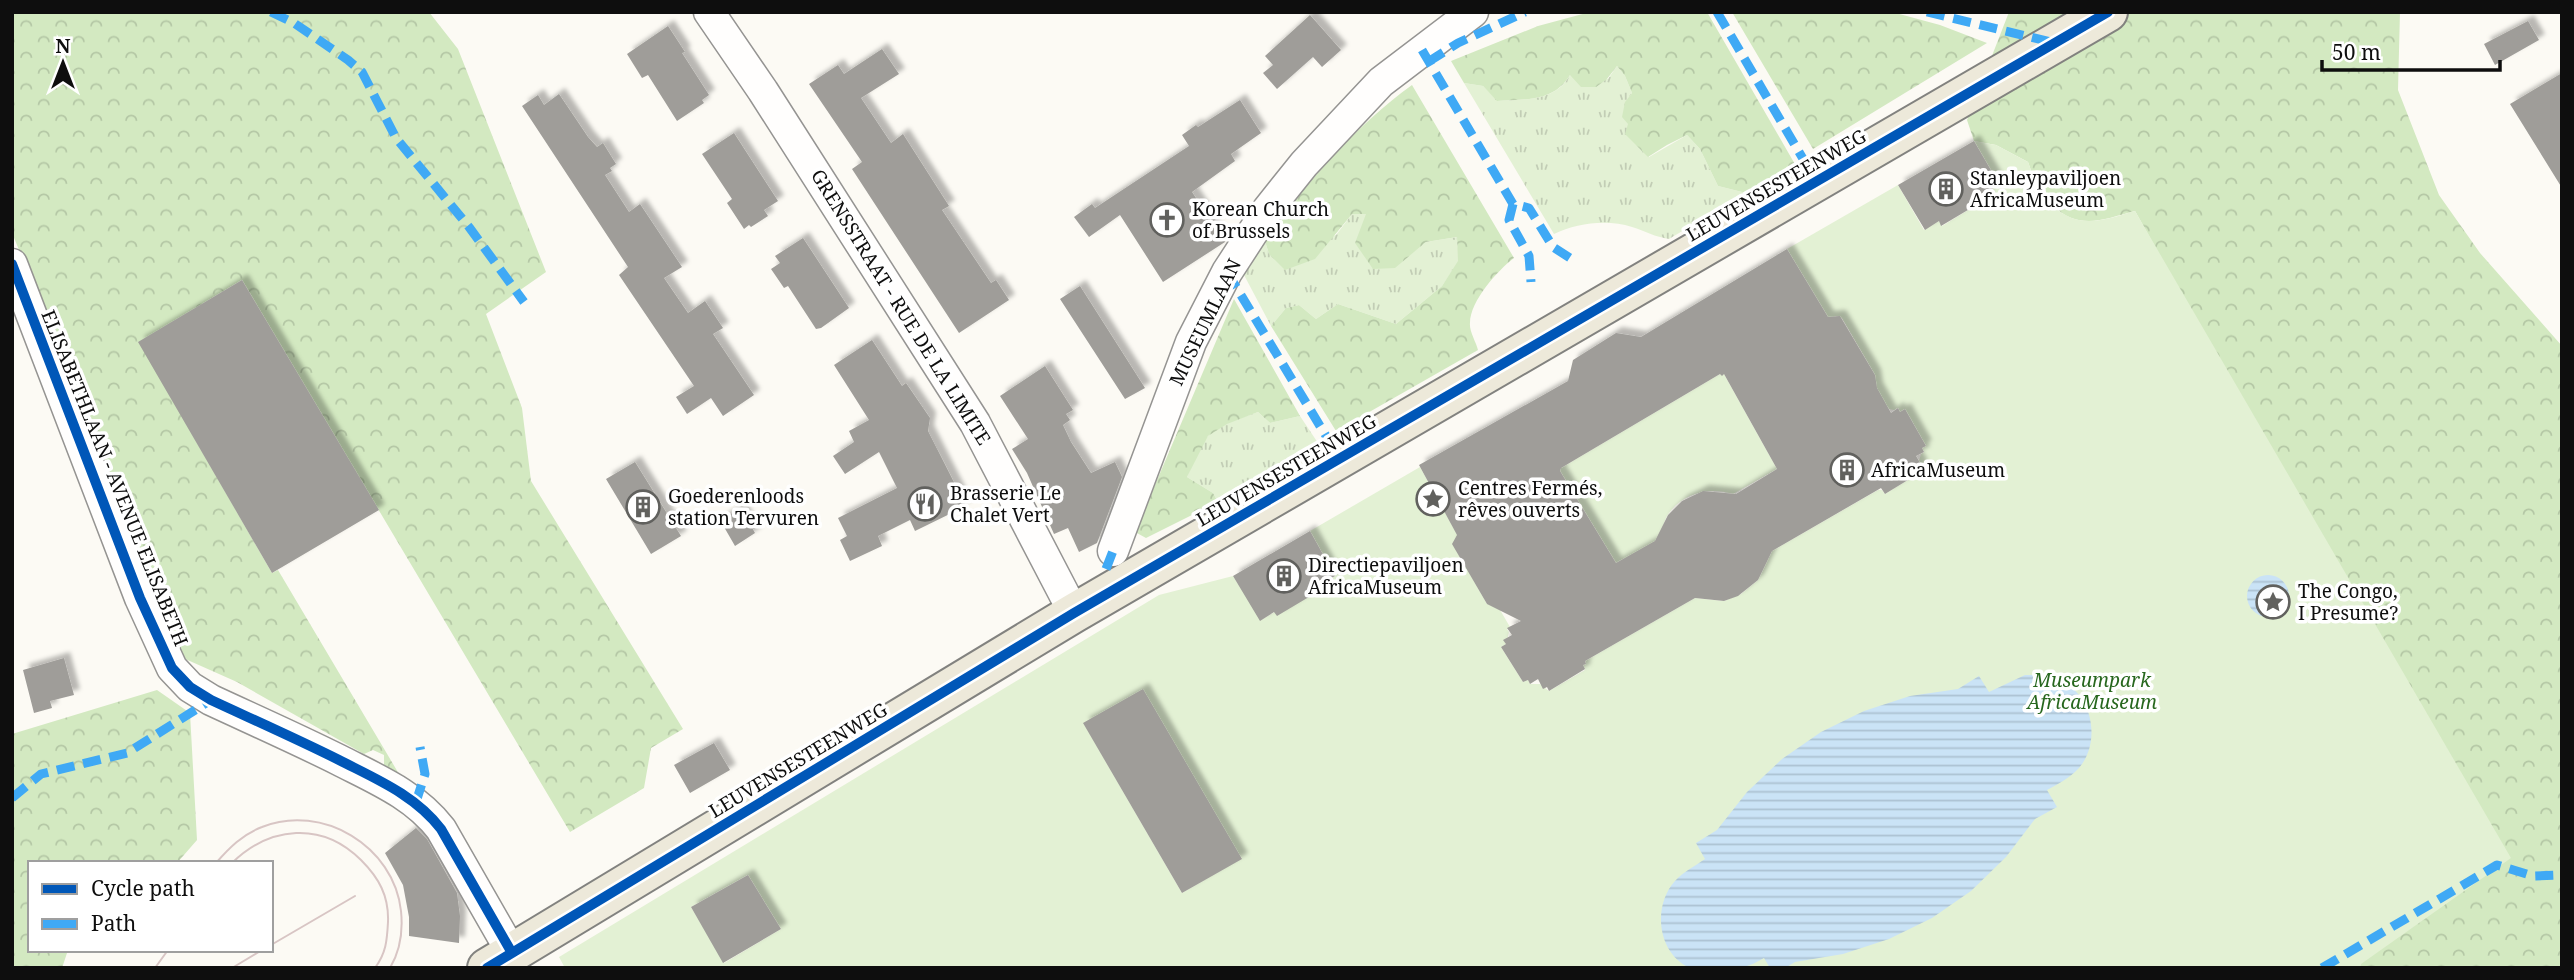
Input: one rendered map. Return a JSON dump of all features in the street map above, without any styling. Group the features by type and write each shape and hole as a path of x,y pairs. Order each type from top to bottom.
{"main road":[{"name":"LEUVENSESTEENWEG","path":"499,960 1074,613 2063,23 2108,12"}],"street":[{"name":"GRENSSTRAAT - RUE DE LA LIMITE","path":"709,12 763,91 975,423 1074,613"},
{"name":"MUSEUMLAAN","path":"1113,551 1191,342 1227,272 1268,209 1313,154 1381,82 1473,12"},
{"name":"ELISABETHLAAN - AVENUE ELISABETH","path":"12,264 140,598 172,668 190,687 211,700 351,766 416,802 430,814 441,829 499,960"}],"green space":[{"path":"12,12 429,12 458,49 546,272 486,314 522,408 531,481 683,729 651,748 644,788 570,832 242,280 139,342 272,573 278,570 399,774 384,765 384,755 373,750 364,754 237,682 183,658 90,421 12,233"},
{"path":"1590,12 1707,12 1796,166 1746,193 1718,186 1700,149 1687,135 1648,157 1625,134 1628,124 1622,117 1625,102 1632,93 1625,76 1617,66 1607,79 1596,87 1581,87 1570,75 1548,95 1497,101 1483,86 1464,83 1451,61 1538,26"},
{"path":"1732,12 1892,12 1940,25 1987,43 1813,149"},
{"path":"2009,12 2400,12 2398,90 2439,195 2480,253 2562,346 2562,968 2197,968 2168,270 2135,211 2103,220 2083,221 2063,214 2053,206 2044,207 2028,162 1996,145 1974,141 1967,120"},
{"path":"1617,66 1625,76 1632,93 1625,103 1628,124 1649,157 1687,135 1700,149 1718,186 1746,193 1669,239 1612,223 1582,225 1554,234 1464,83 1483,86 1498,101 1529,99 1548,95 1564,84 1570,75 1608,79"},
{"path":"1412,85 1514,258 1493,278 1471,314 1470,326 1478,350 1336,431 1271,326 1286,308 1299,305 1316,319 1338,304 1396,324 1442,286 1458,261 1457,237 1426,242 1395,268 1373,269 1355,243 1366,214 1352,214 1315,259 1285,270 1269,254 1265,241 1332,157 1391,101"},
{"name":"Museumpark AfricaMuseum","path":"1974,141 1996,145 2028,162 2044,207 2053,206 2082,221 2103,220 2135,211 2511,858 2361,964 2360,968 565,968 559,957 1159,595 1233,576 1261,620 1335,576 1310,531 1420,467 1459,538 1454,546 1487,604 1496,603 1510,627 1507,629 1509,632 1506,644 1501,647 1523,682 1528,680 1530,684 1540,684 1549,691 1585,670 1585,661 1695,598 1724,601 1741,594 1758,580 1772,551 1878,490 1885,494 1921,472 1919,461 1924,452 1922,448 1926,446 1905,409 1900,412 1898,408 1889,409 1884,402 1882,408 1874,382 1875,375 1842,318 1835,316 1831,322 1787,249 1898,185 1924,230 1939,221 1942,226 1988,198 1985,193 1999,184","holes":["1084,724 1241,859 1182,893","748,875 781,929 724,963 691,907"]},
{"path":"1352,214 1367,214 1395,267 1426,242 1457,237 1459,261 1442,286 1396,324 1338,304 1316,319 1299,305 1286,308 1271,326 1244,275 1265,241 1269,254 1336,235"},
{"path":"1234,299 1300,416 1270,423 1258,412 1227,424 1208,436 1187,477 1213,493 1218,502 1146,538 1135,532"},
{"path":"1724,374 1777,469 1733,494 1714,491 1686,498 1678,503 1666,518 1654,542 1616,563 1560,471 1561,468"},
{"path":"1258,412 1270,423 1300,416 1318,443 1218,502 1213,493 1187,477 1196,456 1204,440 1213,431"},
{"path":"157,690 190,713 197,840 179,861 28,861 28,952 67,952 62,968 12,968 12,734"}],"water":[{"path":"2268,575 2283,581 2289,596 2283,611 2268,617 2253,611 2247,596 2253,581"},
{"path":"2025,675 2053,678 2073,689 2087,709 2092,733 2090,746 2079,768 2047,790 2057,807 2035,819 2006,857 1971,891 1932,918 1889,939 1843,954 1795,962 1785,968 1770,968 1764,958 1742,967 1702,968 1686,966 1676,959 1664,938 1661,926 1663,902 1668,891 1675,881 1705,859 1696,843 1717,830 1747,792 1782,759 1821,732 1864,711 1910,696 1958,689 1979,676 1989,692"}],"building":[{"path":"1310,15 1341,50 1322,67 1313,57 1277,89 1263,73 1273,65 1265,56"},
{"path":"2528,21 2539,40 2495,65 2484,44"},
{"path":"668,26 709,95 702,100 704,103 677,121 648,75 642,78 627,54"},
{"path":"882,49 899,74 861,98 891,143 903,134 949,206 942,210 991,283 996,280 1009,300 959,333 852,169 862,162 809,84 838,65 844,74"},
{"path":"2562,73 2562,188 2510,104"},
{"path":"559,94 588,137 597,147 603,143 616,164 610,168 612,171 605,175 629,212 640,204 682,267 664,278 688,313 705,301 723,328 713,334 754,395 723,416 711,398 687,414 676,397 694,386 619,275 628,267 522,106 538,95 544,105"},
{"name":"Korean Church of Brussels","path":"1240,100 1261,133 1231,154 1235,161 1192,192 1225,242 1163,282 1120,215 1089,237 1074,217 1092,204 1095,208 1189,146 1182,135"},
{"path":"734,133 778,201 764,210 768,216 744,229 727,203 732,199 702,154"},
{"name":"Stanleypaviljoen AfricaMuseum","path":"1974,141 1999,184 1985,193 1988,198 1941,226 1939,221 1925,230 1898,185"},
{"path":"803,238 849,308 816,329 788,286 784,288 771,269 780,263 775,256"},
{"name":"AfricaMuseum","path":"1787,249 1828,317 1840,316 1875,375 1877,388 1891,413 1898,408 1900,412 1905,409 1926,446 1922,448 1924,452 1916,456 1922,466 1919,468 1921,472 1885,494 1881,488 1772,551 1758,580 1738,596 1724,601 1695,598 1585,661 1585,669 1549,691 1547,687 1543,689 1538,679 1530,684 1528,680 1523,682 1501,647 1506,644 1503,640 1512,635 1507,628 1521,621 1487,604 1452,544 1457,535 1419,465 1568,381 1573,360 1616,333 1641,337","holes":["1720,374 1724,374 1777,469 1736,494 1703,491 1682,501 1668,515 1655,541 1616,563 1560,471 1561,468"]},
{"path":"242,280 379,510 272,573 138,342"},
{"path":"1080,286 1145,388 1125,399 1060,299"},
{"path":"872,340 902,386 906,383 930,418 928,431 966,506 915,531 910,520 878,536 882,546 850,561 840,540 847,536 838,518 897,488 879,452 845,474 833,456 854,442 849,431 869,420 834,365"},
{"path":"1045,366 1073,410 1066,414 1070,420 1063,425 1091,473 1115,462 1122,477 1097,543 1079,552 1068,528 1054,534 1027,473 1012,449 1028,439 1000,396"},
{"name":"Goederenloods station Tervuren","path":"635,462 681,536 651,554 606,479"},
{"path":"741,508 755,533 735,546 720,520"},
{"name":"Directiepaviljoen AfricaMuseum","path":"1310,531 1335,576 1321,584 1324,588 1277,616 1274,612 1260,621 1233,576"},
{"path":"64,658 74,695 50,701 52,708 34,713 23,670"},
{"path":"1143,689 1242,859 1182,893 1083,723"},
{"path":"714,743 730,770 690,793 674,765"},
{"path":"416,828 427,839 457,893 459,943 409,936 409,917 403,885 385,853"},
{"path":"748,875 781,929 723,963 691,907"}],"tram line":[{"path":"218,861 249,833 285,821 308,821 331,826 351,836 370,850 385,867 395,888 401,911 401,933 390,968"},
{"path":"234,861 263,841 296,833 313,834 346,847 373,874 382,888 387,904 388,922 384,952 375,968"},
{"path":"273,944 355,896"},
{"path":"155,968 167,952"},
{"path":"232,968 259,952"}],"marked path":[{"path":"271,12 294,23 362,72 396,138 469,227 524,302"},
{"path":"1428,62 1458,43 1525,12"},
{"path":"1717,12 1816,181"},
{"path":"1927,12 2055,43"},
{"path":"1422,50 1513,204 1529,208 1553,247 1570,258"},
{"path":"1513,204 1509,220 1529,256 1531,282"},
{"path":"1227,272 1340,459"},
{"path":"1106,569 1113,551"},
{"path":"12,798 41,774 127,753 211,700"},
{"path":"416,802 425,774 420,747"},
{"path":"2322,968 2497,865 2533,876 2562,875"}],"cycle path":[{"path":"487,968 1074,613 2108,12"},
{"path":"12,264 140,598 172,668 190,687 211,700 367,774 407,797 431,817 441,829 512,953"}],"place":[{"name":"Stanleypaviljoen AfricaMuseum","path":"1946,189"},
{"name":"Korean Church of Brussels","path":"1167,220"},
{"name":"AfricaMuseum","path":"1847,470"},
{"name":"Centres Fermés, rêves ouverts","path":"1433,499"},
{"name":"Brasserie Le Chalet Vert","path":"925,504"},
{"name":"Goederenloods station Tervuren","path":"643,507"},
{"name":"Directiepaviljoen AfricaMuseum","path":"1284,576"},
{"name":"The Congo, I Presume?","path":"2273,602"}]}
